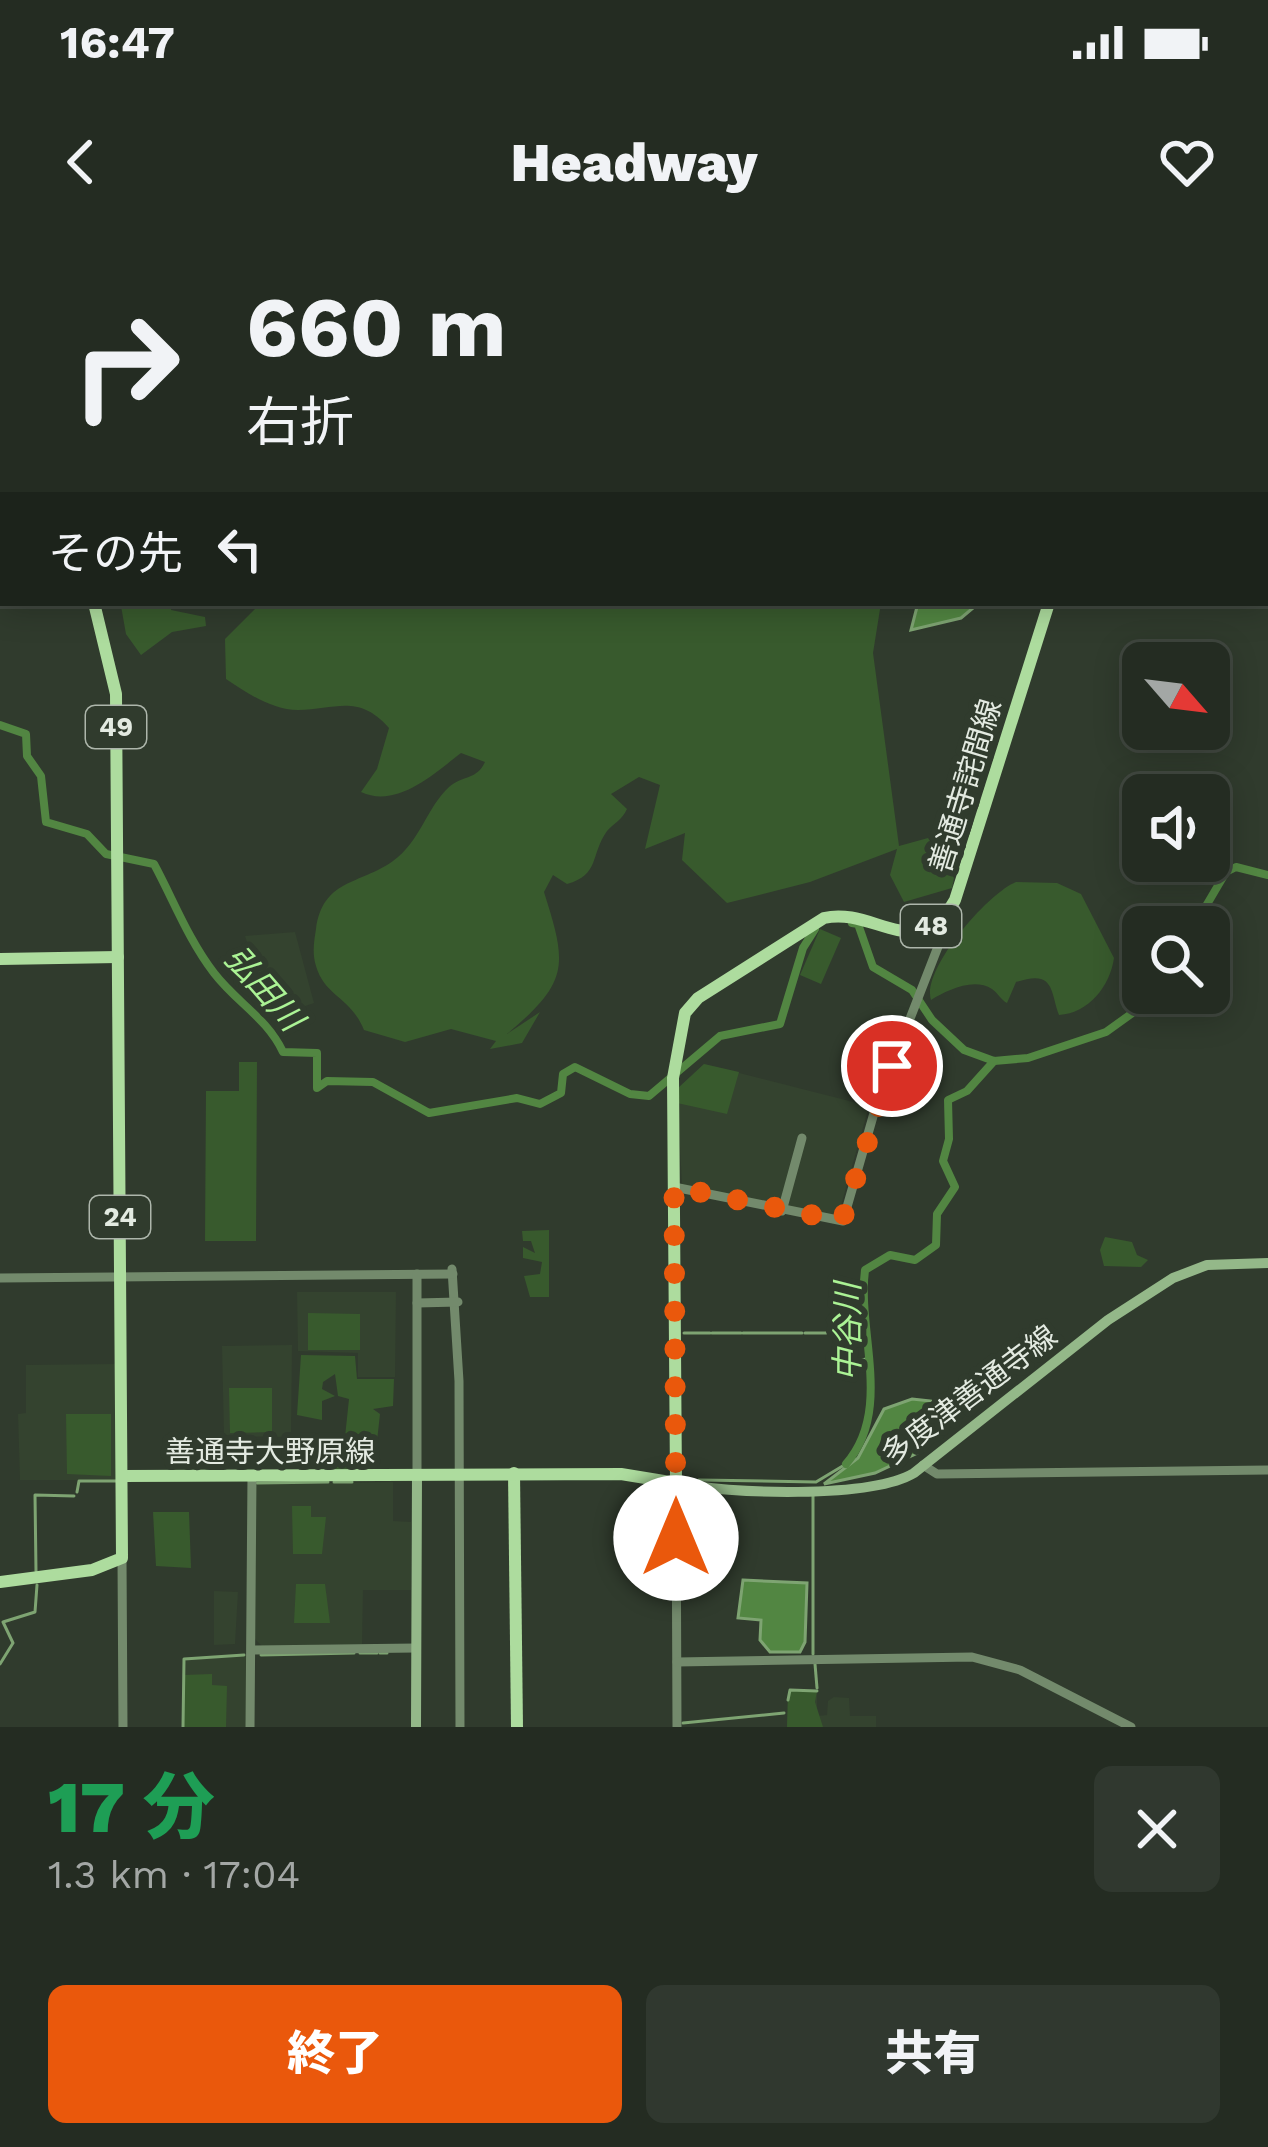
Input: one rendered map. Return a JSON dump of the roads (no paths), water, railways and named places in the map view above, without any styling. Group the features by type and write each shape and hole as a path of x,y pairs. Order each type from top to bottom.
{"main road":[{"name":"49","path":"95,606 116,694 118,957"},
{"name":"善通寺詫間線","path":"943,926 1048,606"},
{"name":"48","path":"676,1483 673,1081 687,1008 813,923 842,915 912,932 943,926"},
{"path":"0,959 118,957"},
{"name":"善通寺大野原線","path":"118,957 122,1476 514,1473"},
{"name":"多度津善通寺線","path":"676,1483 859,1491 896,1483 1108,1320 1174,1278 1208,1265 1268,1263"},
{"path":"517,1727 514,1473 634,1474 676,1483"},
{"path":"416,1727 417,1474"},
{"path":"0,1582 92,1570 122,1558 122,1476"}],"street":[{"path":"674,1187 842,1221 876,1106 943,926"},
{"path":"782,1211 802,1138"},
{"path":"0,1278 452,1272 458,1302 460,1727"},
{"path":"417,1274 417,1474"},
{"path":"417,1303 458,1302"},
{"path":"923,1465 937,1474 1268,1470"},
{"path":"250,1727 252,1475"},
{"path":"676,1483 677,1727"},
{"path":"122,1558 123,1727"},
{"path":"252,1650 416,1648"},
{"path":"676,1662 972,1657 1020,1670 1131,1727"}],"waterway":[{"name":"弘田川","path":"0,725 26,734 27,756 41,776 46,822 87,834 106,854 154,864 196,947 223,984 269,1030 283,1052 317,1053 317,1088 327,1081 373,1082 429,1113 517,1098 540,1104 561,1093 563,1074 575,1067 630,1094 649,1096 720,1036 780,1024 803,948 815,929"},
{"name":"弘田川","path":"1206,906 1226,872 1236,867 1268,875"},
{"name":"中谷川","path":"852,923 858,924 873,967 912,990 932,1020 964,1050 994,1061 1028,1058 1106,1032 1131,1014"},
{"name":"中谷川","path":"846,1464 860,1443 871,1395 865,1270 890,1255 915,1260 936,1245 937,1214 955,1187 943,1161 949,1139 948,1100 967,1091 994,1061"},
{"path":"829,1333 866,1326"},
{"path":"684,1333 710,1333"},
{"path":"712,1333 741,1333"},
{"path":"743,1333 802,1333"},
{"path":"805,1333 826,1333"},
{"path":"854,1362 866,1359"},
{"path":"699,1480 816,1482 846,1464"},
{"path":"77,1492 79,1481 118,1481"},
{"path":"257,1483 328,1482"},
{"path":"334,1482 352,1482"},
{"path":"36,1571 35,1495 74,1496"},
{"path":"813,1496 813,1654"},
{"path":"0,1664 13,1643 3,1622 35,1612 37,1585"},
{"path":"261,1655 354,1653"},
{"path":"360,1653 377,1653"},
{"path":"380,1653 387,1653"},
{"path":"183,1727 184,1659 244,1655"},
{"path":"815,1664 817,1688"},
{"path":"788,1700 790,1690 817,1691"},
{"path":"683,1723 784,1713"}]}
